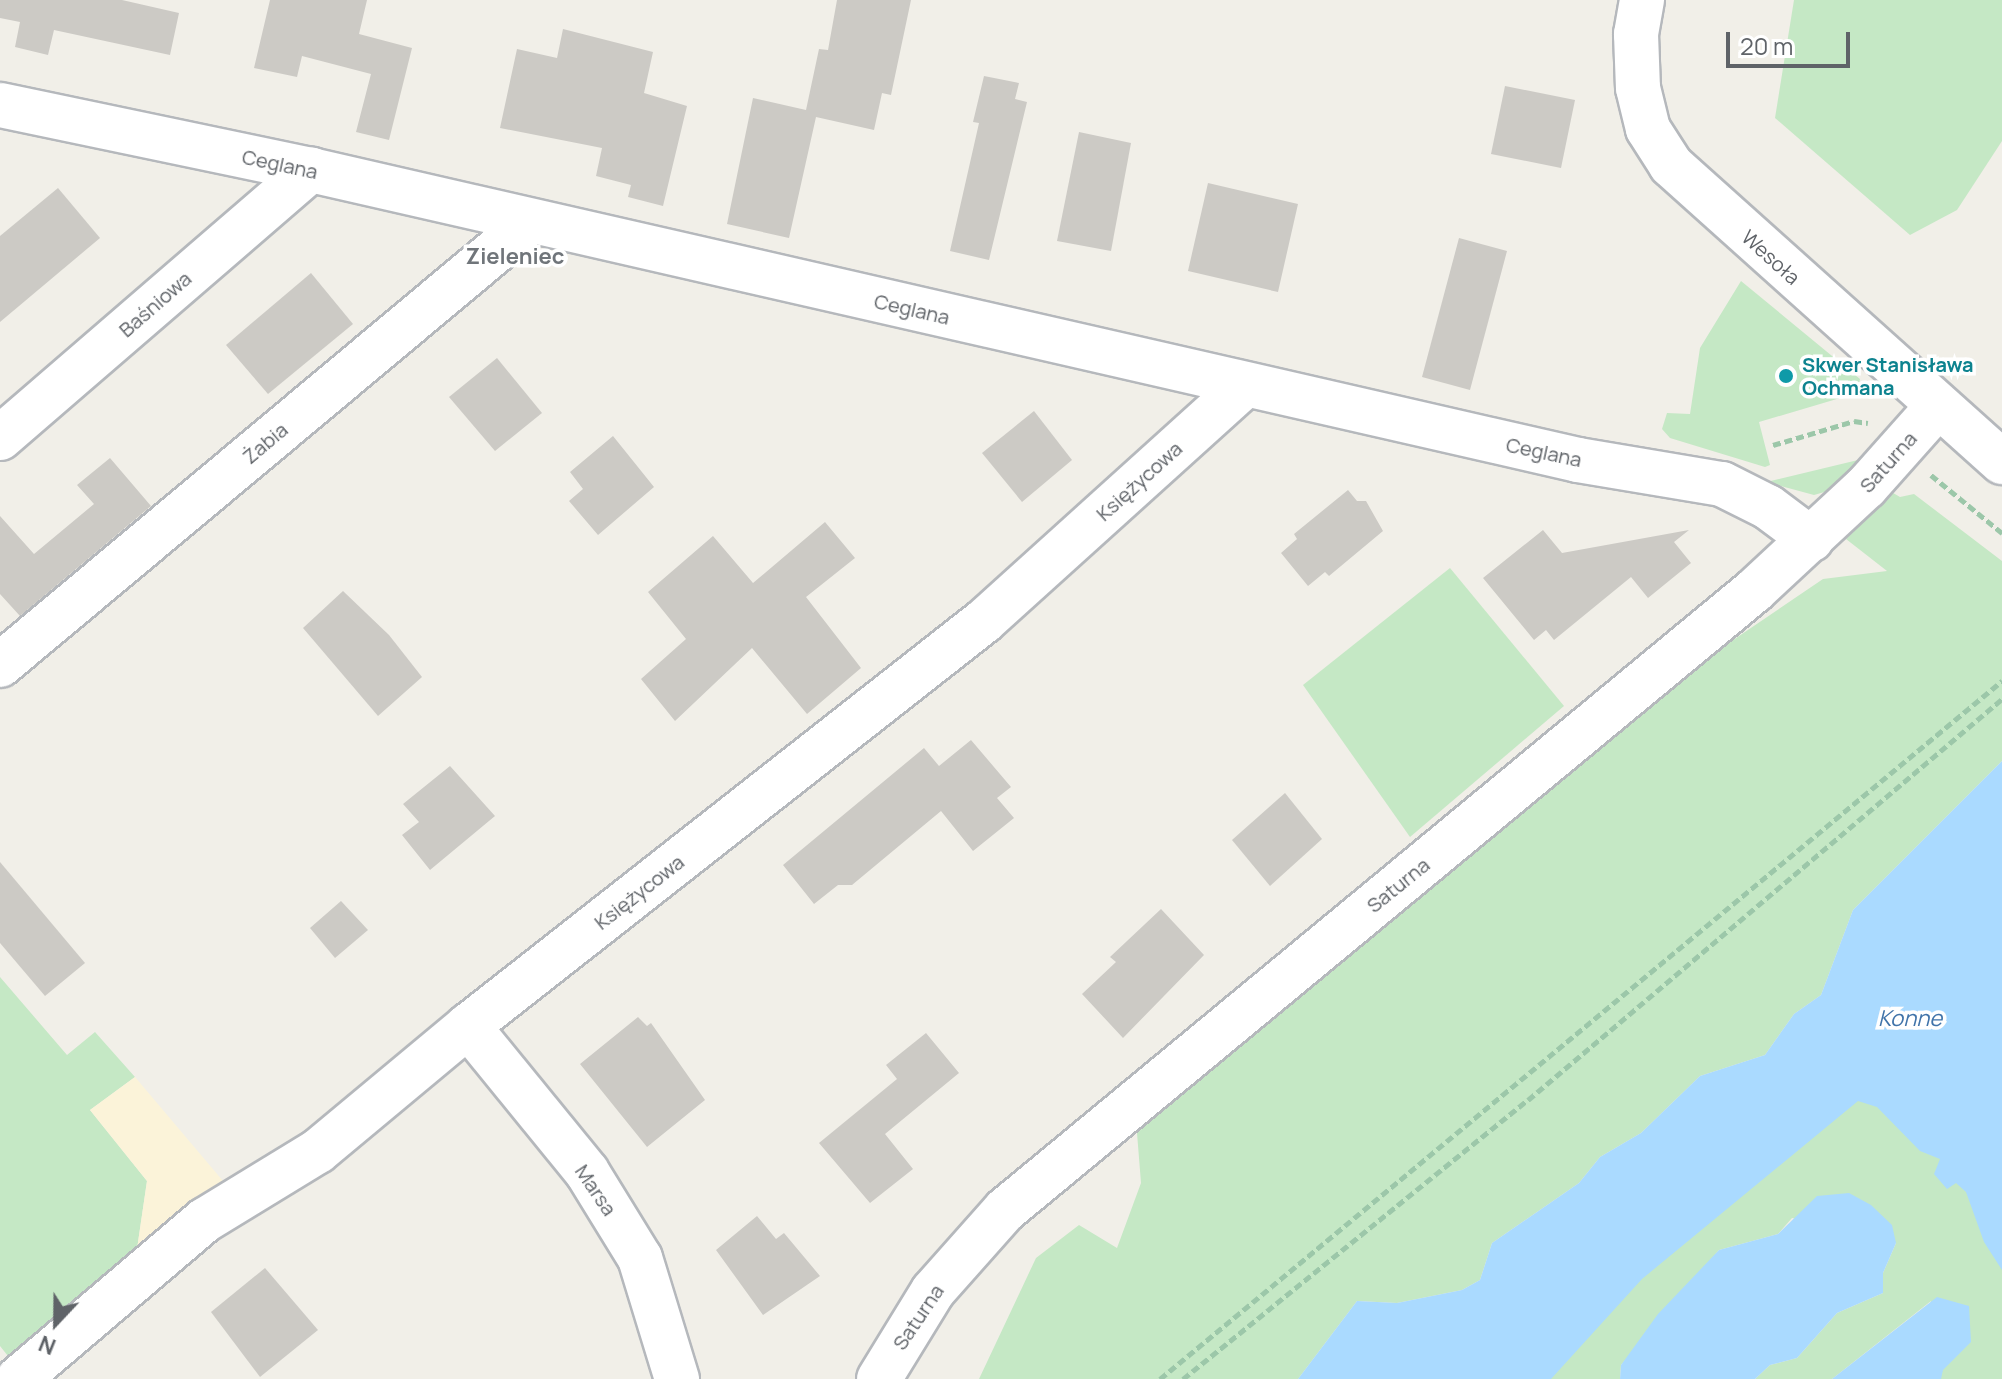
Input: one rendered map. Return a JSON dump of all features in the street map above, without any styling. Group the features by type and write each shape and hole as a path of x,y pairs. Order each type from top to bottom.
{"street":[{"name":"Wesoła","path":"1642,0 1636,34 1638,88 1648,129 1671,165 1937,407 2002,462"},
{"name":"Ceglana","path":"0,105 311,170 1578,460 1722,484 1768,507 1811,539"},
{"name":"Baśniowa","path":"0,438 311,170"},
{"name":"Żabia","path":"0,665 530,222"},
{"name":"Księżycowa","path":"18,1379 205,1220 318,1151 468,1026 984,621 1245,385"},
{"name":"Saturna","path":"879,1379 933,1291 1005,1210 1811,539 1866,487 1937,407"},
{"name":"Marsa","path":"468,1026 587,1172 640,1258 677,1379"}],"path":[{"path":"1773,445 1854,421 1871,425"},
{"path":"1946,488 2002,533"},
{"path":"1160,1379 2002,681"},
{"path":"1183,1379 1528,1100 2002,699"}],"green space":[{"path":"1794,0 2002,0 2002,141 1957,210 1910,235 1775,118"},
{"path":"1741,281 1860,379 1857,393 1759,422 1770,465 1765,467 1670,438 1662,429 1667,413 1690,414 1700,348"},
{"path":"1858,460 1828,491 1814,495 1766,482"},
{"path":"1888,490 1900,497 1914,494 2002,561 2002,761 1853,910 1821,995 1794,1014 1765,1055 1700,1076 1641,1133 1600,1157 1579,1183 1492,1243 1480,1280 1462,1290 1397,1303 1357,1301 1298,1379 979,1379 1036,1258 1079,1225 1117,1248 1141,1183 1137,1133 1624,714 1823,579 1887,571 1846,539"},
{"path":"1450,568 1564,706 1410,837 1303,685"},
{"path":"0,977 67,1055 95,1032 135,1077 90,1110 147,1181 137,1249 12,1361 0,1346"},
{"path":"1872,1078 2002,1199 2002,1379 1913,1379 1931,1301 1832,1379 1755,1379 1770,1365 1797,1358 1837,1313 1883,1293 1883,1273 1896,1243 1792,1218 1778,1234 1719,1250 1621,1365 1620,1379 1540,1379 1579,1327"}],"sand":[{"path":"135,1077 223,1181 137,1249 147,1181 90,1110"}],"water":[{"name":"Konne","path":"2002,761 2002,1270 1984,1242 1966,1192 1956,1183 1947,1189 1934,1174 1940,1159 1920,1151 1877,1107 1858,1101 1642,1279 1551,1379 1298,1379 1357,1301 1397,1303 1462,1290 1480,1280 1492,1243 1579,1183 1600,1157 1641,1133 1700,1076 1765,1055 1794,1014 1821,995 1853,910"},
{"path":"1849,1193 1871,1205 1892,1225 1896,1243 1883,1273 1883,1293 1837,1313 1797,1358 1770,1365 1755,1379 1620,1379 1621,1365 1658,1314 1719,1250 1778,1234 1817,1196"},
{"path":"1937,1297 1969,1306 1971,1342 1943,1370 1941,1379 1832,1379"}],"building":[{"path":"0,0 122,0 179,13 170,55 54,30 48,55 15,47 20,22 0,18"},
{"path":"270,0 367,0 359,34 412,48 389,140 356,132 371,74 302,56 297,77 254,68"},
{"path":"837,0 911,0 891,95 882,93 874,130 816,117 789,238 727,224 753,98 806,110 819,49 828,50"},
{"path":"563,29 653,52 644,93 687,106 663,206 628,197 631,185 596,176 602,148 500,128 517,49 557,58"},
{"path":"984,76 1019,83 1015,99 1027,102 989,260 950,251 979,123 973,122"},
{"path":"1505,86 1575,100 1561,168 1491,154"},
{"path":"1079,132 1131,143 1111,251 1057,241"},
{"path":"1208,183 1298,204 1278,292 1188,271"},
{"path":"58,188 100,238 0,322 0,236"},
{"path":"1459,238 1507,251 1470,390 1422,377"},
{"path":"311,273 353,324 268,394 226,345"},
{"path":"497,358 542,413 495,451 449,397"},
{"path":"1034,411 1072,460 1022,502 982,453"},
{"path":"613,436 654,487 598,535 569,501 583,489 570,472"},
{"path":"110,458 151,506 20,616 0,594 0,516 34,554 94,504 77,485"},
{"path":"1348,490 1357,501 1366,501 1383,531 1329,576 1325,572 1308,586 1281,553 1297,539 1294,534"},
{"path":"825,522 855,558 806,597 861,668 807,714 752,648 675,721 641,679 686,639 648,592 713,536 753,583"},
{"path":"1543,530 1562,553 1689,530 1674,542 1691,563 1648,598 1631,577 1554,640 1546,630 1534,640 1483,578"},
{"path":"343,591 389,635 422,677 378,716 303,628"},
{"path":"971,740 1011,787 997,798 1014,818 973,851 941,811 852,885 838,885 814,904 783,865 924,748 939,766"},
{"path":"450,766 495,816 430,870 402,835 419,822 403,804"},
{"path":"1285,793 1322,839 1270,886 1232,840"},
{"path":"0,862 85,963 45,996 0,943"},
{"path":"341,901 368,930 335,958 310,928"},
{"path":"1161,909 1204,955 1123,1038 1082,994 1116,962 1110,957"},
{"path":"638,1017 647,1026 651,1023 705,1100 647,1147 580,1064"},
{"path":"926,1033 959,1073 885,1134 913,1169 870,1203 819,1143 897,1079 886,1065"},
{"path":"757,1216 776,1239 784,1233 820,1276 763,1315 716,1250"},
{"path":"265,1268 318,1330 260,1377 211,1312"}],"place":[{"name":"Skwer Stanisława Ochmana","path":"1786,376"}],"district":[{"name":"Zieleniec","path":"515,257"}]}
